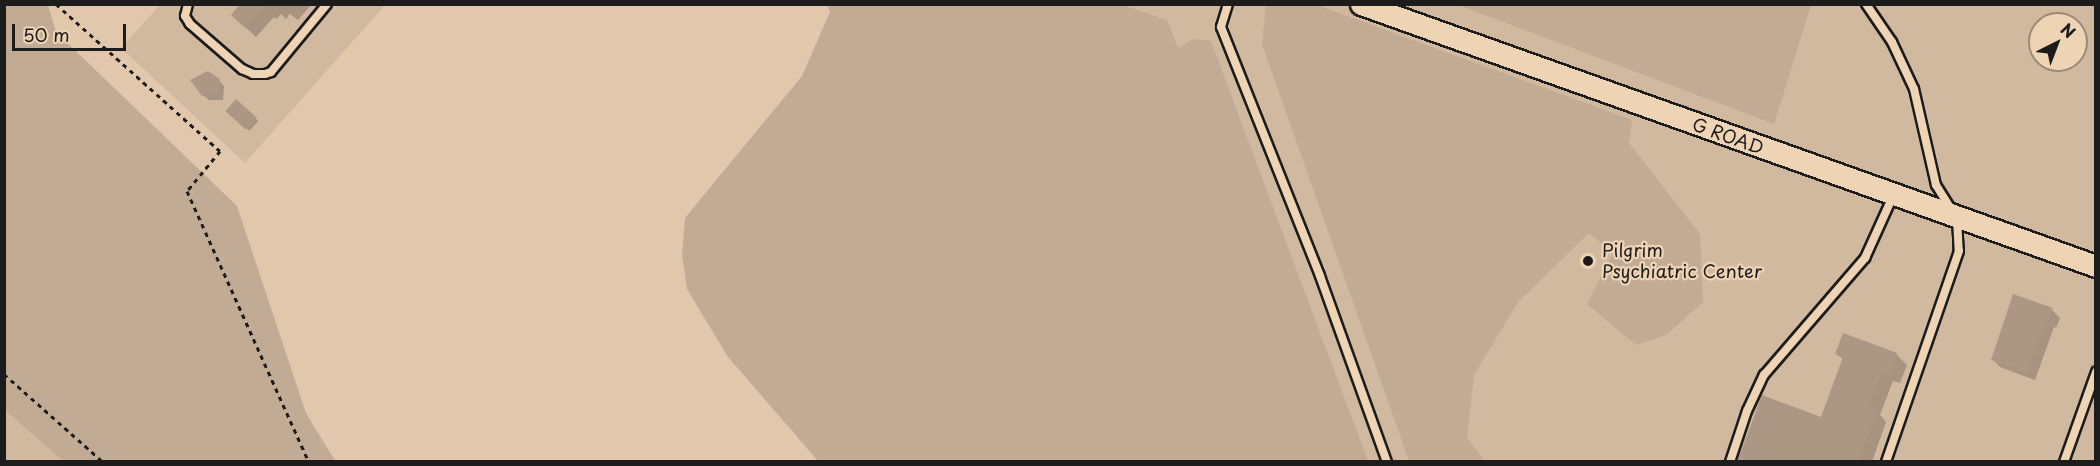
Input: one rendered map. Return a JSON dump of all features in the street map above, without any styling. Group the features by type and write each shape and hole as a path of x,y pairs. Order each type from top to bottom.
{"street":[{"name":"G ROAD","path":"1361,4 2096,266"}],"lane":[{"path":"188,4 185,16 190,24 242,69 253,74 265,74 271,72 327,4"},
{"path":"1228,4 1221,27 1320,276 1387,462"},
{"path":"1866,4 1892,42 1914,89 1936,185 1957,218 1959,251 1886,462"},
{"path":"1730,462 1747,411 1764,375 1865,258 1894,195"},
{"path":"2064,462 2096,372"}],"path":[{"path":"56,4 219,151 187,191 309,462"},
{"path":"4,374 103,462"}],"shaded area":[{"path":"5,4 48,5 56,32 237,206 306,413 335,461 63,461 5,410"},
{"path":"160,5 385,5 245,163 121,48"},
{"path":"827,5 1123,5 1167,20 1178,48 1193,39 1211,41 1368,461 818,461 728,357 687,289 682,255 685,218 802,76 830,12"},
{"name":"Pilgrim Psychiatric Center","path":"1018,5 2095,5 2095,461 1130,461"},
{"path":"1266,5 1317,5 1632,120 1629,143 1700,234 1703,302 1666,335 1636,345 1587,304 1613,253 1589,233 1518,302 1474,375 1467,437 1484,461 1409,461 1262,44"},
{"path":"1458,5 1811,5 1774,124"},
{"path":"5,392 83,461 5,461"}],"building":[{"path":"240,4 266,4 245,28 231,15"},
{"path":"208,71 220,79 218,95 202,96 190,80"},
{"path":"236,99 257,118 246,130 225,111"},
{"path":"2013,294 2053,308 2048,321 2046,320 2027,373 1991,360"},
{"path":"1843,333 1897,353 1889,374 1882,372 1869,407 1877,410 1858,462 1737,462 1762,395 1821,417 1843,357 1835,354"}],"place":[{"name":"Pilgrim Psychiatric Center","path":"1588,261"}]}
